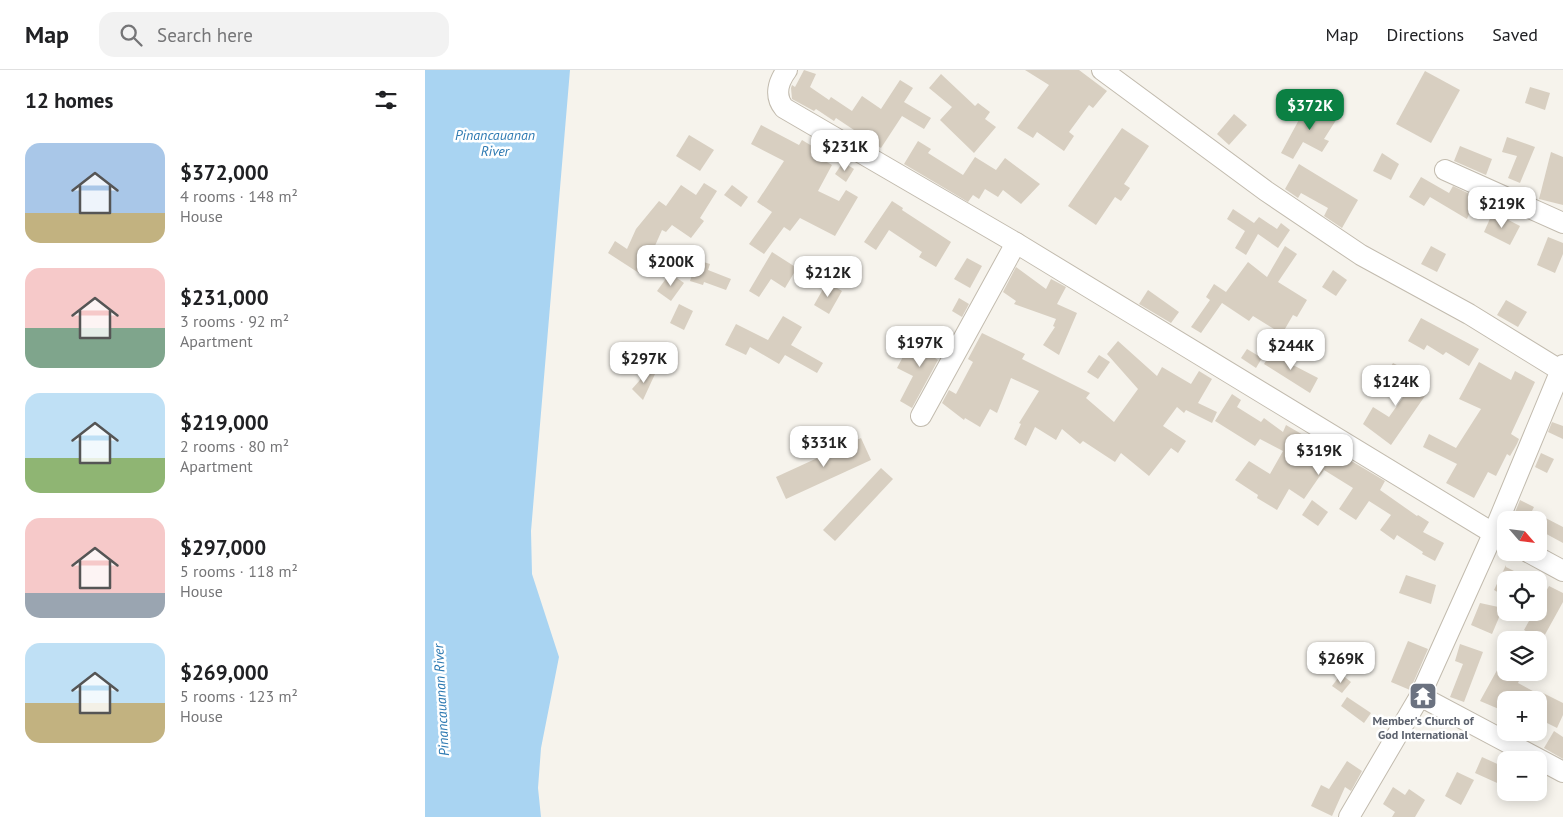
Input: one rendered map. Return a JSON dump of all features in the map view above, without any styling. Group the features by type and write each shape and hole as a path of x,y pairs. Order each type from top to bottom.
{"street":[{"path":"787,70 778,90 778,101 784,108 1017,243 1497,535"},
{"path":"1102,70 1266,191 1353,249 1562,369 1510,511"},
{"path":"1445,170 1563,223"},
{"path":"921,416 1017,243"},
{"path":"1349,817 1420,696 1497,543"},
{"path":"1545,561 1563,571"},
{"path":"1420,696 1563,772"}],"water":[{"name":"Pinancauanan River","path":"425,70 570,70 531,531 532,574 559,657 541,748 538,788 541,817 425,817"}],"building":[{"path":"804,70 816,74 810,87 829,100 831,97 852,111 862,96 881,109 900,80 913,88 904,102 931,118 924,129 902,116 881,148 836,118 834,121 816,109 814,111 792,99 792,85 795,87"},
{"path":"1025,70 1079,70 1107,91 1093,108 1089,105 1069,132 1074,136 1064,151 1037,132 1033,138 1017,128 1049,85"},
{"path":"1425,71 1460,90 1431,143 1396,124"},
{"path":"941,74 975,106 978,103 990,112 985,119 996,127 974,153 940,120 952,107 929,88"},
{"path":"1530,87 1550,93 1545,110 1525,103"},
{"path":"1308,103 1323,111 1324,108 1338,117 1324,139 1329,141 1322,152 1303,142 1293,159 1281,153"},
{"path":"1234,114 1247,125 1229,145 1217,134"},
{"path":"761,125 799,145 802,140 817,149 813,154 832,165 818,191 839,201 846,190 858,197 835,236 800,218 790,231 784,227 764,254 749,244 772,212 757,202 784,161 751,144"},
{"path":"1122,128 1149,146 1124,184 1130,188 1121,201 1115,197 1096,225 1068,206"},
{"path":"689,135 714,150 700,171 676,156"},
{"path":"1507,137 1535,147 1520,183 1508,178 1517,156 1502,152"},
{"path":"918,141 931,149 928,153 963,175 975,157 996,170 1005,158 1040,184 1021,204 1003,190 998,197 985,189 979,199 973,195 968,202 904,164"},
{"path":"1460,146 1492,159 1486,175 1454,161"},
{"path":"1551,152 1563,157 1563,205 1539,199"},
{"path":"1382,153 1399,164 1391,180 1373,171"},
{"path":"843,162 854,169 846,182 835,174"},
{"path":"1299,164 1358,200 1342,228 1324,216 1328,208 1301,193 1298,198 1285,189"},
{"path":"1421,177 1449,193 1453,186 1476,197 1467,219 1430,197 1424,206 1409,197"},
{"path":"704,183 717,191 700,218 704,221 691,238 672,225 666,232 662,230 642,275 608,253 615,241 627,249 636,229 659,201 666,206 681,185 696,195"},
{"path":"732,185 748,197 741,207 724,195"},
{"path":"892,201 903,208 902,210 951,242 936,267 919,257 922,252 889,230 876,250 864,242"},
{"path":"1233,209 1254,223 1259,217 1277,229 1281,223 1290,230 1278,248 1258,234 1246,255 1235,248 1245,231 1227,219"},
{"path":"1493,212 1520,226 1510,245 1484,232"},
{"path":"1548,237 1563,243 1563,254 1555,273 1537,265"},
{"path":"1285,246 1297,254 1278,282 1307,300 1297,317 1293,315 1282,334 1253,316 1249,321 1222,303 1201,333 1191,327 1210,300 1206,297 1214,284 1226,292 1248,262 1267,277"},
{"path":"1431,246 1446,254 1437,272 1421,264"},
{"path":"772,252 797,268 785,288 771,279 759,297 749,291"},
{"path":"967,258 982,266 970,288 954,279"},
{"path":"697,260 710,264 708,270 731,279 726,290 704,282 703,285 690,281"},
{"path":"1016,267 1046,289 1051,279 1066,287 1057,304 1077,313 1059,355 1043,345 1055,327 1053,326 1056,319 1014,304 1016,301 1003,292"},
{"path":"1333,270 1347,280 1336,296 1322,287"},
{"path":"670,273 684,283 671,301 657,291"},
{"path":"827,282 842,291 829,314 814,305"},
{"path":"1148,290 1179,312 1171,323 1139,304"},
{"path":"959,298 969,304 962,317 952,311"},
{"path":"1506,300 1527,312 1518,327 1497,315"},
{"path":"679,304 693,311 684,330 670,323"},
{"path":"783,316 802,327 791,345 823,363 817,373 785,355 779,364 750,347 746,355 725,345 736,324 768,340"},
{"path":"1421,318 1479,349 1469,366 1446,352 1443,355 1427,345 1424,350 1408,341"},
{"path":"931,332 946,340 935,358 938,360 912,408 900,401 913,376 897,368 905,353 915,358"},
{"path":"982,333 1025,354 1022,359 1090,393 1086,398 1114,422 1138,389 1107,354 1118,341 1157,376 1162,367 1191,384 1199,371 1212,379 1198,403 1217,412 1212,423 1186,410 1184,413 1177,407 1163,426 1186,441 1178,453 1171,448 1149,476 1121,453 1115,462 1083,441 1080,444 1062,429 1056,440 1035,427 1026,446 1014,439 1021,424 1019,423 1039,391 1011,378 997,413 990,409 980,427 965,418 964,420 942,403 949,390 956,394 973,362 968,359"},
{"path":"1247,349 1262,358 1256,368 1241,358"},
{"path":"1273,350 1293,362 1291,364 1318,378 1310,393 1264,364"},
{"path":"1099,355 1110,362 1098,379 1087,372"},
{"path":"1479,362 1511,380 1515,371 1535,382 1511,434 1519,439 1517,444 1510,456 1507,454 1496,476 1488,472 1474,498 1446,483 1457,464 1423,447 1429,434 1456,448 1481,409 1459,399"},
{"path":"1393,363 1408,371 1404,377 1427,393 1391,445 1363,424 1373,407 1389,417 1406,393 1383,380"},
{"path":"645,370 655,374 643,400 632,389 640,380"},
{"path":"1232,394 1241,400 1237,407 1261,422 1264,418 1283,432 1286,425 1305,436 1306,434 1385,481 1380,490 1417,516 1429,522 1423,532 1444,543 1435,561 1422,554 1423,552 1397,535 1394,540 1380,530 1391,515 1369,501 1356,520 1339,509 1353,488 1324,470 1304,499 1289,489 1277,510 1257,498 1258,495 1235,480 1249,461 1270,474 1283,451 1260,439 1255,446 1215,421"},
{"path":"1552,422 1563,426 1563,439 1548,432"},
{"path":"861,438 871,460 786,499 776,477"},
{"path":"1541,453 1554,459 1547,473 1535,467"},
{"path":"881,468 893,479 835,541 823,530"},
{"path":"1312,500 1328,512 1318,526 1302,515"},
{"path":"1520,500 1534,507 1532,511 1516,511"},
{"path":"1547,519 1563,527 1563,543 1547,534"},
{"path":"1506,565 1506,567 1514,571 1503,571"},
{"path":"1406,575 1436,585 1431,604 1399,593"},
{"path":"1549,586 1563,593 1563,602 1547,631 1526,631 1524,630 1529,621 1547,621 1547,590"},
{"path":"1480,603 1497,607 1498,621 1492,634 1471,625"},
{"path":"1408,641 1428,649 1410,690 1391,682"},
{"path":"1460,644 1483,652 1464,702 1450,697 1463,664 1455,661"},
{"path":"1497,670 1497,681 1519,681 1518,683 1533,691 1497,691 1497,708 1480,701"},
{"path":"1341,674 1351,682 1342,693 1332,686"},
{"path":"1547,695 1563,703 1563,715 1557,728 1547,723"},
{"path":"1347,697 1371,713 1364,723 1341,706"},
{"path":"1554,731 1563,737 1563,759 1544,748"},
{"path":"1482,757 1497,764 1497,783 1475,773"},
{"path":"1347,761 1362,771 1351,791 1345,787 1332,816 1311,806 1321,785 1329,789"},
{"path":"1457,772 1474,780 1461,805 1445,796"},
{"path":"1393,787 1405,795 1409,789 1425,800 1415,817 1392,817 1395,812 1383,804"}],"place":[{"name":"Member's Church of God International","path":"1423,696"}]}
